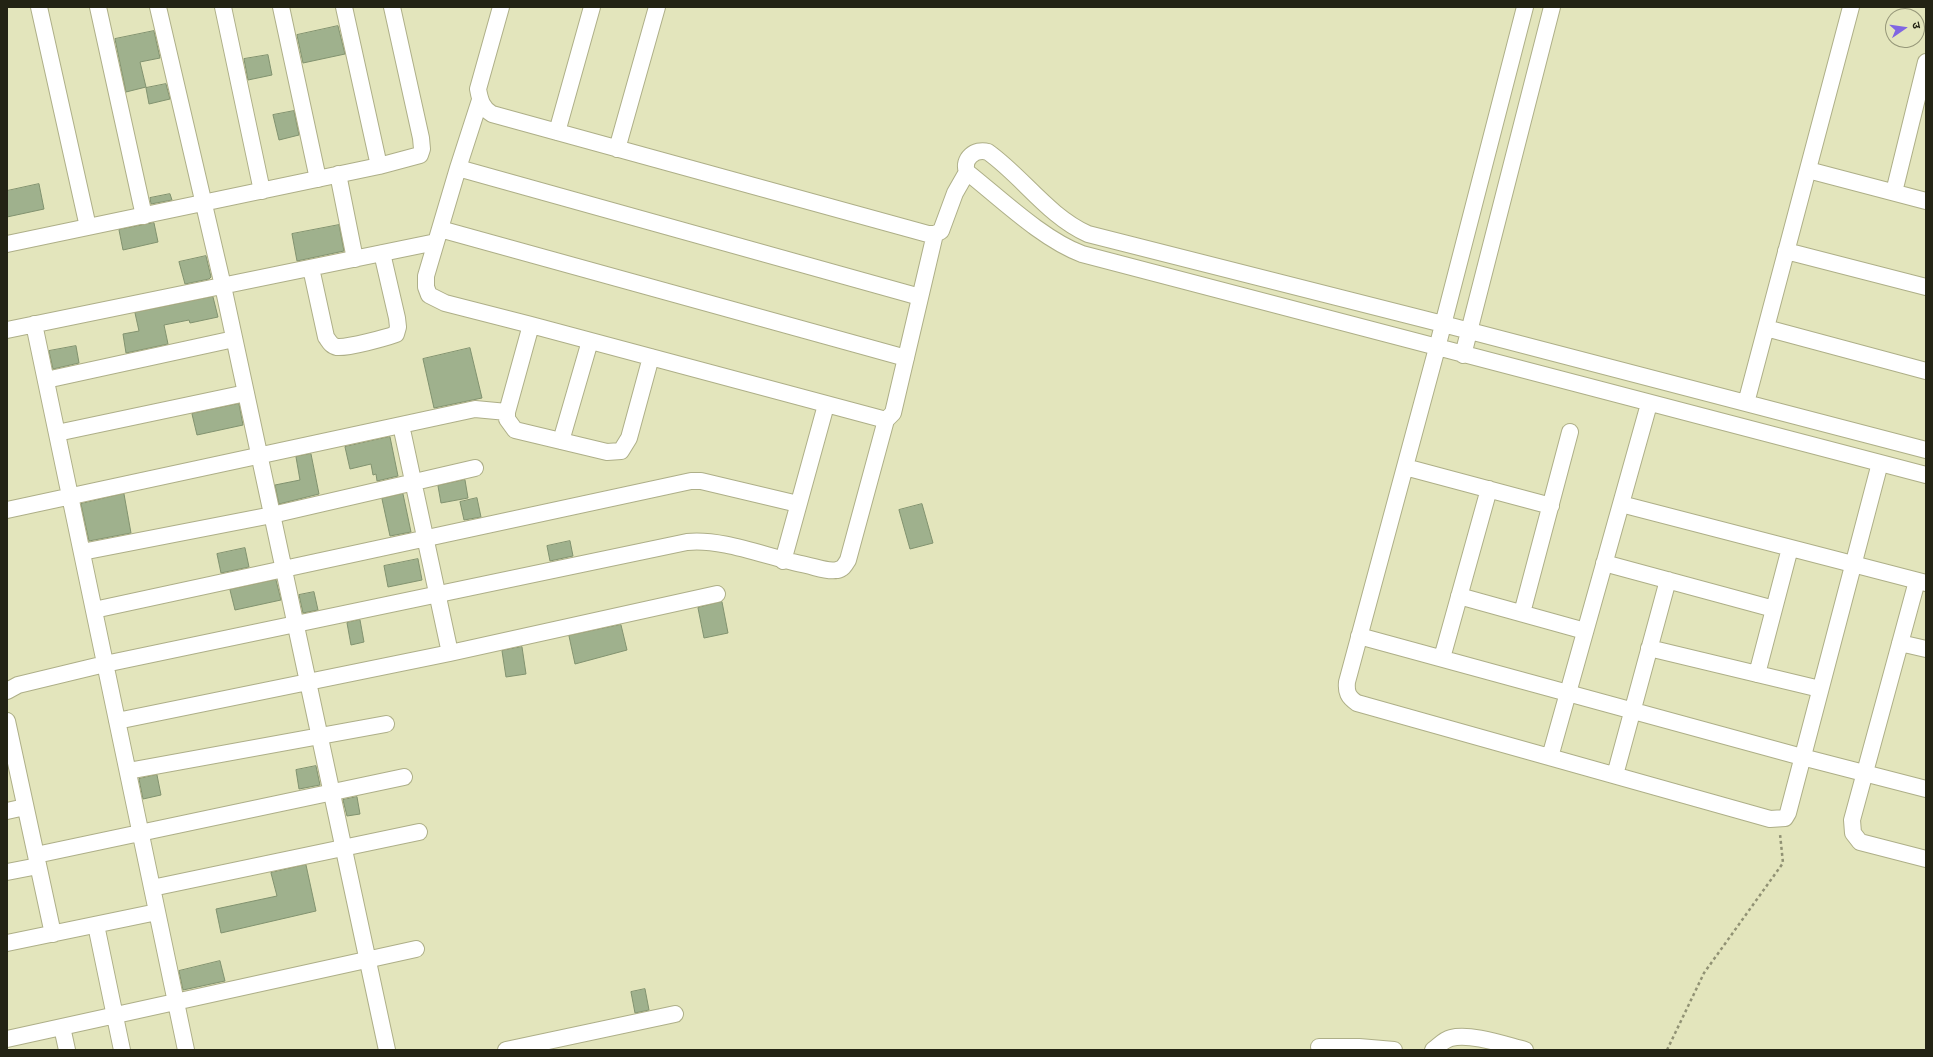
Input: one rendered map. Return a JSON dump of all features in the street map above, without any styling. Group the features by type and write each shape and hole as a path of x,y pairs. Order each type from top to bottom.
{"street":[{"path":"39,7 88,227"},
{"path":"98,7 144,216"},
{"path":"158,7 223,286 387,1050"},
{"path":"223,7 262,190"},
{"path":"281,7 318,179"},
{"path":"344,7 379,166"},
{"path":"7,244 416,158 420,155 422,149 392,7"},
{"path":"501,7 478,89 480,100 486,110 492,114 928,234 935,234 941,231 955,193 967,172"},
{"path":"557,132 592,7"},
{"path":"617,149 657,7"},
{"path":"1525,7 1437,348 1346,690 1350,699 1357,703 1779,820 1785,818 1788,813 1880,463"},
{"path":"1462,355 1552,7"},
{"path":"1746,403 1851,7"},
{"path":"1894,192 1926,62"},
{"path":"480,100 426,276 426,287 429,295 445,303 531,324 886,420"},
{"path":"1926,450 1443,324 1088,234 1078,229 1046,205 993,156 983,150 977,152 966,161 964,166 967,172 1011,208 1063,246 1082,254 1649,404 1926,475"},
{"path":"458,168 920,297"},
{"path":"1808,170 1926,201"},
{"path":"338,174 355,259"},
{"path":"7,691 18,685 105,664 702,540 717,542 783,561 829,570 838,570 844,567 848,560 886,420 893,413 935,234"},
{"path":"7,330 355,259 382,253 438,236 906,358"},
{"path":"1786,251 1926,287"},
{"path":"311,268 326,337 330,344 337,347 346,346 396,334 398,327 397,318 382,253"},
{"path":"34,324 186,1050"},
{"path":"531,324 507,412 510,425 515,430 607,452 621,451 629,438 651,357"},
{"path":"1766,328 1926,371"},
{"path":"46,380 234,339"},
{"path":"561,441 590,341"},
{"path":"57,433 246,393"},
{"path":"1550,757 1649,404"},
{"path":"783,561 826,405"},
{"path":"7,510 475,409 507,412"},
{"path":"401,425 450,653"},
{"path":"1522,613 1570,432"},
{"path":"1405,467 1551,506"},
{"path":"82,552 272,515 414,484 475,468"},
{"path":"94,610 691,481 701,481 798,504"},
{"path":"1442,658 1489,489"},
{"path":"1620,504 1921,582 1900,643 1866,773 1852,820 1853,833 1860,842 1926,859"},
{"path":"1757,674 1790,548"},
{"path":"1604,563 1774,610"},
{"path":"1615,775 1631,711 1668,580"},
{"path":"117,721 450,653 717,594"},
{"path":"1459,596 1585,631"},
{"path":"1360,636 1802,757 1926,788"},
{"path":"1900,643 1926,650"},
{"path":"1649,648 1820,689"},
{"path":"7,721 53,934"},
{"path":"128,771 386,724"},
{"path":"7,872 37,860 141,832 404,777"},
{"path":"7,811 26,807"},
{"path":"152,888 419,832"},
{"path":"7,943 157,912"},
{"path":"96,925 122,1050"},
{"path":"7,1039 416,949"},
{"path":"506,1050 529,1048 675,1014"},
{"path":"62,1027 67,1050"},
{"path":"1433,1050 1443,1042 1452,1038 1463,1038 1525,1050"},
{"path":"1319,1047 1359,1047 1394,1050"}],"path":[{"path":"1667,1050 1704,973 1783,863 1779,820"}],"building":[{"path":"338,26 345,54 303,63 297,35"},
{"path":"154,31 160,58 140,62 146,87 126,92 115,39"},
{"path":"268,55 272,75 248,80 244,59"},
{"path":"166,84 170,99 149,104 146,88"},
{"path":"294,111 299,135 279,140 273,115"},
{"path":"39,184 44,209 7,217 7,191"},
{"path":"170,194 172,200 151,204 150,198"},
{"path":"154,223 158,242 123,250 119,230"},
{"path":"339,225 344,251 297,261 292,234"},
{"path":"206,256 211,277 209,279 185,284 179,262"},
{"path":"213,297 218,317 190,323 189,320 164,325 168,344 126,353 123,334 139,331 135,313"},
{"path":"76,346 79,363 53,369 49,351"},
{"path":"470,348 482,398 434,408 423,359"},
{"path":"239,404 243,425 197,435 192,414"},
{"path":"390,437 398,476 377,481 376,474 373,475 371,464 350,469 345,447"},
{"path":"311,454 319,494 279,504 275,485 300,480 296,457"},
{"path":"465,480 468,498 441,503 438,486"},
{"path":"124,494 131,533 89,541 81,504"},
{"path":"403,494 411,532 390,536 382,499"},
{"path":"477,498 481,517 464,520 460,502"},
{"path":"922,504 933,543 910,549 899,510"},
{"path":"570,541 573,556 550,561 547,546"},
{"path":"245,548 249,567 221,573 217,554"},
{"path":"418,559 422,580 388,587 384,566"},
{"path":"276,580 281,600 235,610 230,590"},
{"path":"314,592 318,610 303,613 299,595"},
{"path":"722,602 728,633 704,638 698,608"},
{"path":"360,620 364,642 351,645 347,623"},
{"path":"621,625 627,650 575,664 569,636"},
{"path":"522,647 526,674 506,677 502,651"},
{"path":"316,766 320,785 299,789 296,770"},
{"path":"157,775 161,795 143,799 139,779"},
{"path":"357,797 360,814 347,816 343,800"},
{"path":"306,865 316,911 221,933 216,909 277,896 271,873"},
{"path":"220,961 225,981 183,990 179,971"},
{"path":"645,989 649,1010 635,1013 631,992"}]}
